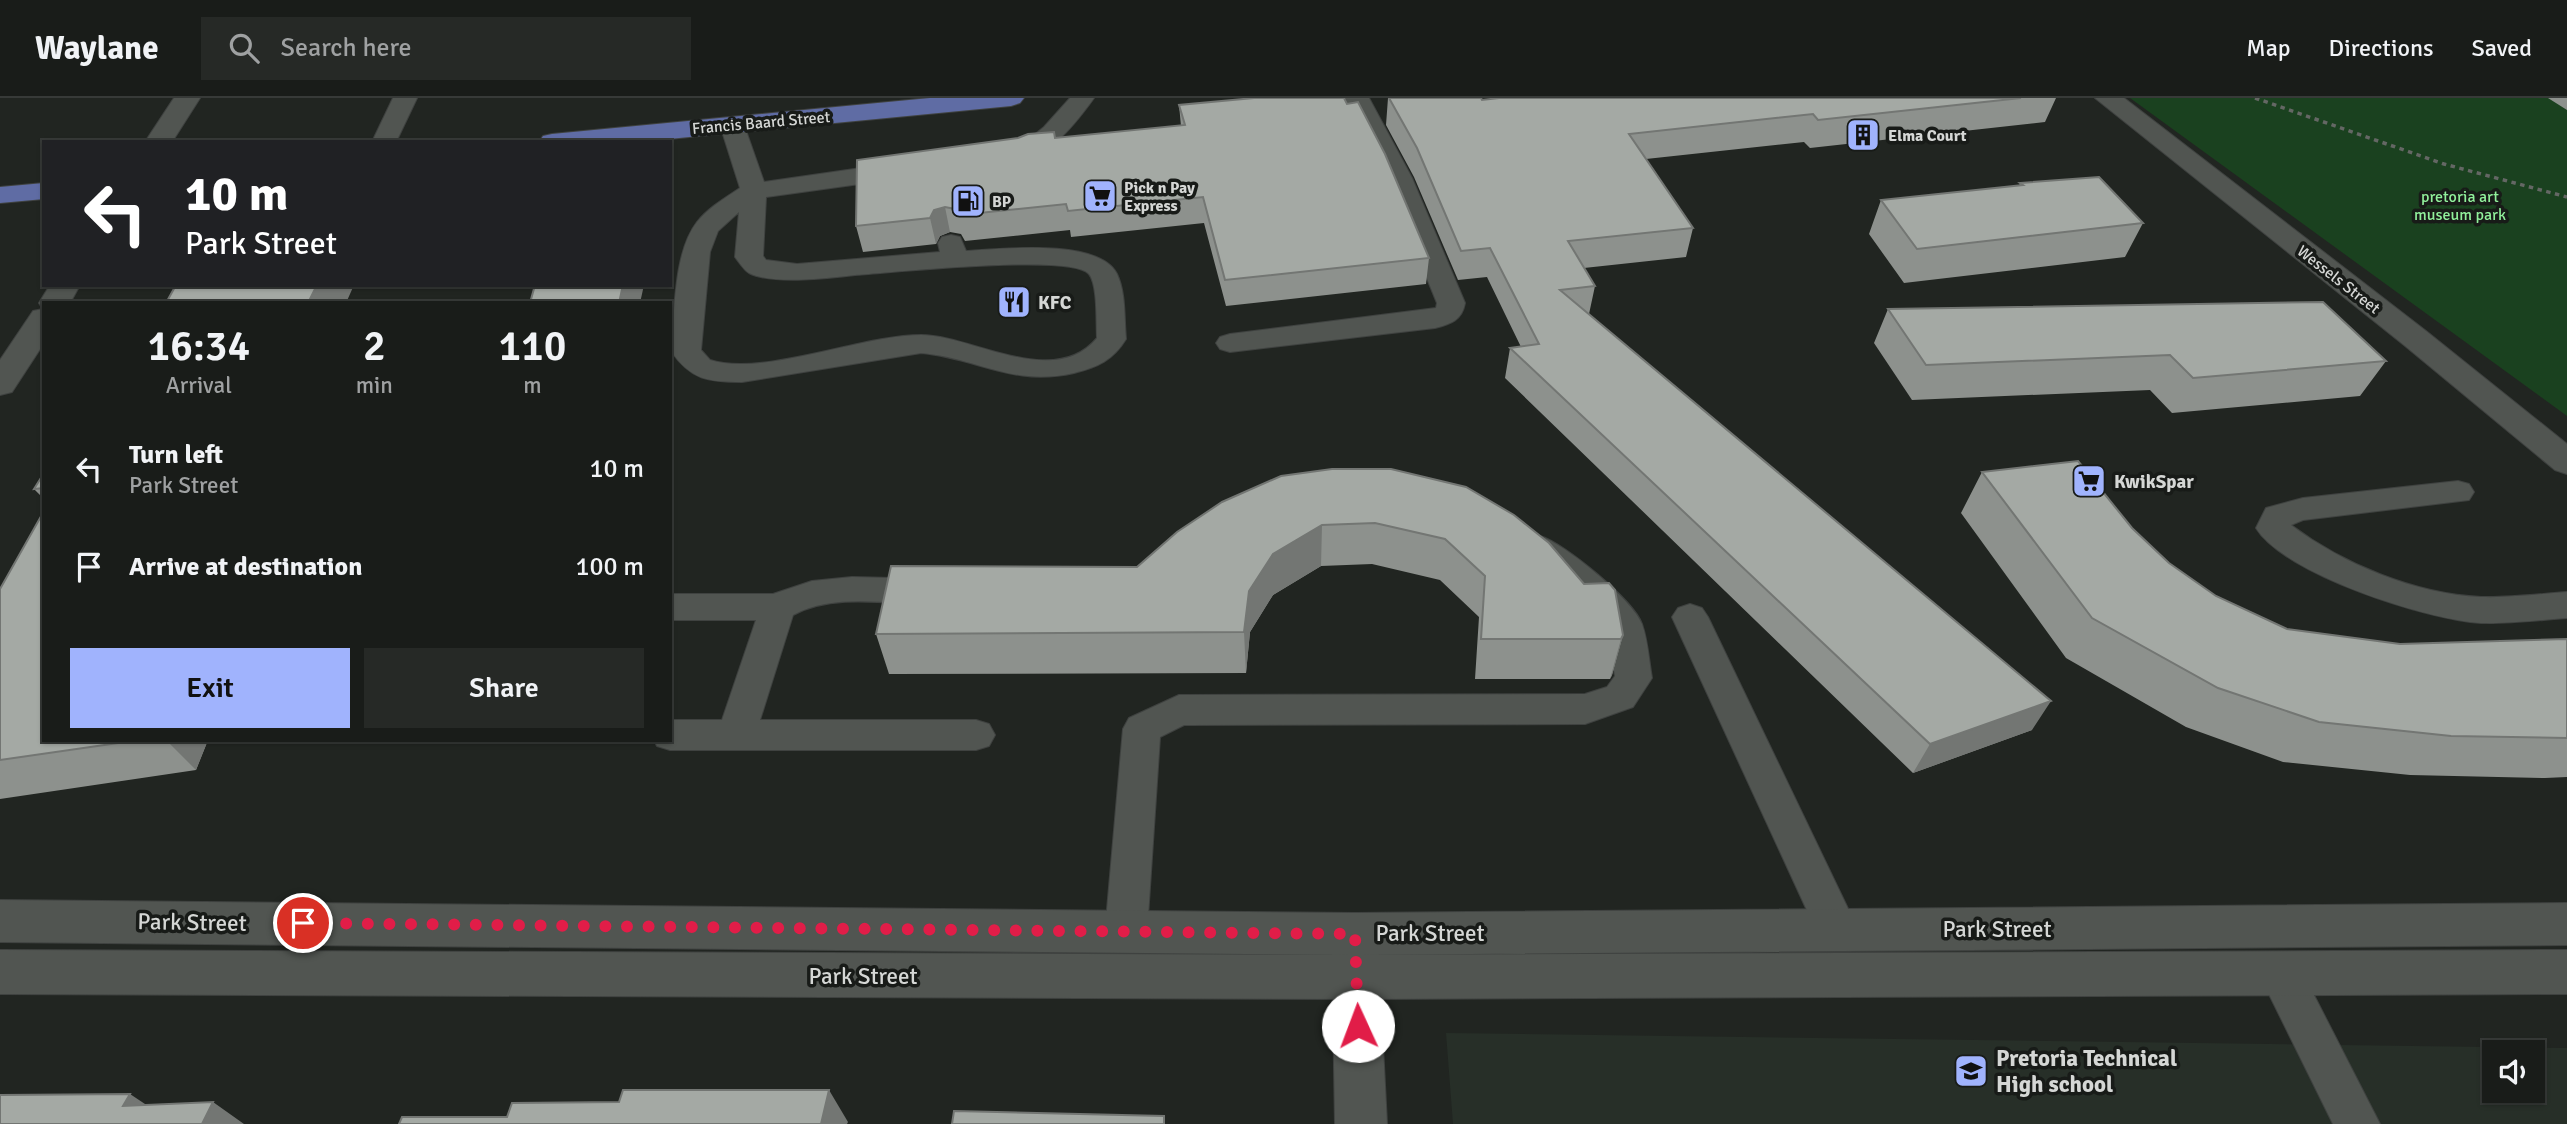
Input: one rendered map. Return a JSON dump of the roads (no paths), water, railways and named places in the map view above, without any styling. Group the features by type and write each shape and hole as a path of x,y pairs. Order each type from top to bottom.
{"main road":[{"name":"Francis Baard Street","path":"580,140 1011,98"},
{"path":"0,195 42,191"}],"street":[{"path":"159,140 187,98"},
{"name":"Wessels Street","path":"2108,98 2415,338 2567,462"},
{"path":"0,385 42,321"},
{"name":"Park Street","path":"0,921 1126,932 1355,955 1837,930 2567,924"},
{"path":"1355,955 1361,1124"},
{"name":"Park Street","path":"0,972 1355,955 2281,974 2567,972"}],"lane":[{"path":"385,140 405,98"},
{"path":"990,159 1013,156 1040,145 1057,130 1082,98"},
{"path":"1230,343 1435,319 1449,313 1451,303 1399,178 1357,98"},
{"path":"732,125 754,191 748,257 757,267 797,272 953,251 1086,261 1100,269 1107,285 1112,339 1098,355 1073,363 1041,368 1009,367 953,349 923,344 895,345 776,369 729,374 700,368 686,351 696,254 705,229 723,211 754,191 929,166"},
{"path":"2458,492 2303,509 2278,516 2273,528 2288,542 2359,579 2447,606 2480,610 2567,606"},
{"path":"1126,932 1142,729 1158,719 1180,710 1585,709 1620,697 1634,678 1624,624 1580,579 1528,539 1517,534"},
{"path":"672,607 778,607 793,597 818,591 960,592"},
{"path":"736,735 778,607"},
{"path":"1690,617 1837,930"},
{"path":"672,735 976,735"},
{"path":"2281,974 2357,1124"}],"place":[{"name":"Elma Court","path":"1863,135"},
{"name":"Pick n Pay Express","path":"1100,196"},
{"name":"BP","path":"968,201"},
{"name":"KFC","path":"1014,302"},
{"name":"KwikSpar","path":"2089,481"},
{"name":"Pretoria Technical High school","path":"1971,1071"}],"park label":[{"name":"pretoria art museum park","path":"2460,205"}]}
